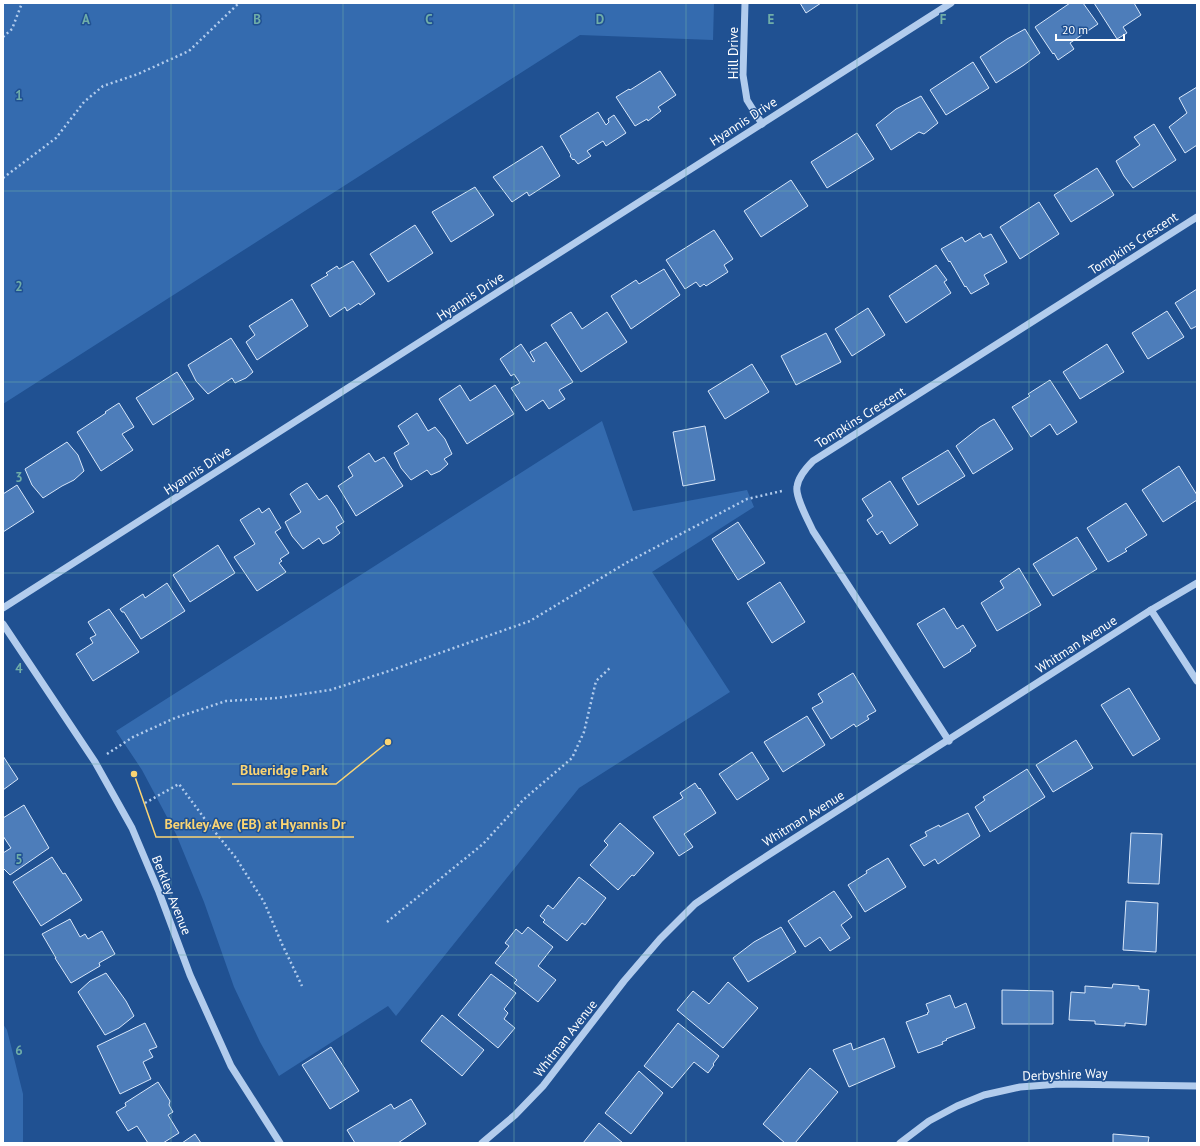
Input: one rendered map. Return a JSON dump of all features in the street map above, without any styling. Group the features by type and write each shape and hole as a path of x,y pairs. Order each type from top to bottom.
{"street":[{"name":"Hill Drive","path":"745,3 743,75 747,100 762,124"},
{"name":"Hyannis Drive","path":"3,608 950,3"},
{"name":"Tompkins Crescent","path":"796,488 803,471 813,461 1197,217"},
{"path":"796,488 803,511 813,531 948,741"},
{"name":"Whitman Avenue","path":"482,1143 515,1115 543,1086 624,981 660,938 695,904 733,878 1151,610 1197,583"},
{"path":"1151,610 1197,681"},
{"name":"Berkley Avenue","path":"3,624 95,762 132,828 159,892 190,975 231,1066 280,1143"},
{"name":"Derbyshire Way","path":"900,1143 929,1121 957,1106 984,1095 1020,1087 1059,1084 1197,1086"}],"path":[{"path":"3,37 12,29 22,3"},
{"path":"3,178 56,138 84,102 103,86 138,74 189,51 239,3"},
{"path":"95,762 133,737 174,718 226,701 277,698 330,690 530,621 626,563 747,499 796,488"},
{"path":"387,922 483,844 523,800 572,758 584,732 596,681 611,667"},
{"path":"145,803 179,784 236,858 264,902 302,986"}],"shaded area":[{"path":"3,3 714,3 713,40 580,35 3,404"},
{"path":"602,421 633,511 747,490 754,507 652,572 730,692 579,788 396,1016 388,1006 279,1076 260,1042 234,987 204,902 176,834 142,770 116,731"},
{"path":"3,1024 7,1030 23,1094 23,1143 3,1143"}],"building":[{"path":"800,3 821,3 806,13"},
{"path":"1070,3 1083,3 1098,24 1070,43 1074,49 1058,60 1035,27"},
{"path":"1094,3 1134,3 1141,15 1123,27 1127,33 1117,39"},
{"path":"1025,29 1040,53 996,83 980,57"},
{"path":"973,62 989,88 946,115 930,90"},
{"path":"660,71 676,95 658,107 661,111 648,121 647,119 635,126 616,97"},
{"path":"1197,87 1197,145 1185,153 1169,127 1187,113 1179,98"},
{"path":"921,96 938,123 924,134 919,132 891,150 876,125 896,109"},
{"path":"598,112 606,125 609,122 608,119 614,115 626,133 606,146 603,141 587,151 591,156 578,164 570,156 571,155 560,136"},
{"path":"1154,124 1176,160 1133,188 1124,176 1116,161 1140,145 1134,137"},
{"path":"857,133 874,159 827,188 811,162"},
{"path":"542,146 560,176 529,196 527,192 512,202 493,177"},
{"path":"1097,168 1114,195 1071,222 1054,195"},
{"path":"791,180 808,206 761,237 744,211"},
{"path":"475,187 494,215 451,242 432,212"},
{"path":"1039,202 1059,234 1020,259 1000,227"},
{"path":"415,225 433,253 388,282 370,254"},
{"path":"714,230 733,259 724,265 728,272 706,286 704,284 700,287 696,282 685,289 666,260"},
{"path":"980,233 983,238 991,234 1007,262 984,275 989,284 971,294 941,249 962,237 965,242"},
{"path":"353,261 375,294 360,305 359,303 347,311 345,307 330,317 311,285 328,275 326,273 337,266 339,269"},
{"path":"936,265 947,280 944,282 951,293 906,323 889,296"},
{"path":"664,269 680,295 631,329 611,296 636,280 639,284"},
{"path":"1197,289 1197,326 1191,329 1175,303"},
{"path":"292,299 308,326 257,360 246,342 255,335 249,326"},
{"path":"868,308 885,335 852,356 835,329"},
{"path":"1167,311 1184,337 1148,359 1132,333"},
{"path":"571,312 582,329 607,312 627,342 581,372 551,325"},
{"path":"826,333 841,362 796,385 781,356"},
{"path":"231,338 253,372 246,378 235,383 232,378 208,394 196,381 188,365"},
{"path":"546,342 573,382 559,390 565,399 549,409 543,400 526,411 511,388 520,383 514,374 511,376 500,359 521,344 533,362 535,361 530,352"},
{"path":"1107,344 1124,372 1080,399 1063,372"},
{"path":"752,364 769,392 725,419 708,391"},
{"path":"177,372 194,399 153,425 136,398"},
{"path":"1050,380 1077,422 1057,435 1050,424 1031,437 1012,407 1030,396 1028,394"},
{"path":"460,385 470,401 495,385 514,414 467,444 439,399"},
{"path":"119,403 134,427 122,434 133,450 101,471 77,432"},
{"path":"417,413 428,431 435,427 445,439 452,454 444,459 448,464 440,471 431,475 427,470 411,480 401,468 394,453 409,444 398,426"},
{"path":"994,419 1013,449 973,474 956,446 980,427"},
{"path":"705,426 715,480 683,486 673,432"},
{"path":"67,442 78,455 84,471 74,480 43,498 32,485 25,469"},
{"path":"948,450 965,476 918,505 902,478"},
{"path":"369,453 375,462 384,457 403,486 356,516 338,486 353,476 348,467"},
{"path":"1179,466 1197,495 1197,500 1163,522 1142,490"},
{"path":"890,481 918,525 890,544 882,531 877,535 867,520 873,516 862,499"},
{"path":"307,483 319,500 327,495 344,522 336,527 340,533 331,540 323,544 319,538 303,549 292,536 285,522 301,512 290,494"},
{"path":"17,485 34,512 3,532 3,494"},
{"path":"1126,503 1147,535 1125,549 1127,551 1108,562 1087,528"},
{"path":"259,508 262,513 269,508 281,528 275,532 289,553 280,559 282,561 279,563 286,572 257,591 234,557 255,544 240,520"},
{"path":"738,522 765,563 738,580 712,539"},
{"path":"1077,537 1097,569 1053,596 1033,564"},
{"path":"218,545 235,573 190,602 173,575"},
{"path":"1019,568 1041,605 997,631 981,603 1004,588 1000,581"},
{"path":"780,582 805,622 772,643 747,603"},
{"path":"167,583 185,611 141,639 124,612 120,609 143,594 145,598"},
{"path":"944,608 957,629 963,625 976,646 970,650 971,651 944,668 917,624"},
{"path":"109,609 139,652 93,681 76,654 93,643 90,638 96,635 88,622"},
{"path":"853,673 876,711 867,716 869,719 856,727 854,724 831,739 812,708 823,702 818,694"},
{"path":"1129,688 1160,739 1133,756 1101,705"},
{"path":"807,716 825,745 783,772 764,742"},
{"path":"1076,740 1093,768 1053,792 1036,765"},
{"path":"752,752 769,779 737,800 719,774"},
{"path":"3,756 18,779 3,790"},
{"path":"1027,769 1045,797 990,832 975,807 985,800 983,797"},
{"path":"695,783 699,789 700,788 716,813 684,834 693,847 679,856 653,817 683,798 680,793"},
{"path":"24,805 49,848 10,875 3,868 3,853 11,848 3,836 3,818"},
{"path":"968,813 980,836 938,864 935,859 924,866 910,845 927,836 925,832 939,825 940,827"},
{"path":"620,823 654,853 634,876 632,875 618,890 590,865 608,845 604,841"},
{"path":"1131,833 1162,834 1159,884 1128,883"},
{"path":"52,857 63,874 65,873 82,900 41,926 13,882"},
{"path":"888,858 906,887 865,912 848,885 867,873 866,871"},
{"path":"579,877 606,898 585,925 582,923 567,941 543,922 545,920 540,916 548,905 553,909"},
{"path":"834,891 852,917 841,925 850,938 830,951 820,937 805,947 788,921"},
{"path":"1126,901 1158,903 1156,952 1123,950"},
{"path":"70,919 80,937 85,934 88,939 102,931 115,954 99,963 100,966 71,983 42,934"},
{"path":"528,927 553,947 538,966 556,980 538,1002 514,983 517,980 495,963 509,946 505,943 516,929 522,934"},
{"path":"781,927 796,952 748,982 733,958 754,942"},
{"path":"106,973 126,1001 134,1016 119,1028 105,1035 78,992 90,981"},
{"path":"491,974 516,993 504,1009 508,1013 504,1019 515,1028 498,1048 458,1015"},
{"path":"728,982 758,1008 723,1048 677,1010 693,991 709,1004"},
{"path":"1113,984 1139,986 1139,989 1149,990 1146,1025 1125,1023 1125,1026 1095,1024 1095,1021 1069,1020 1071,992 1085,993 1085,986 1112,988"},
{"path":"1002,990 1053,991 1053,1024 1002,1024"},
{"path":"950,995 955,1008 966,1003 975,1028 946,1039 947,1040 942,1042 943,1044 918,1053 906,1022 928,1014 927,1013 929,1012 926,1004"},
{"path":"442,1015 484,1050 462,1076 421,1041"},
{"path":"145,1023 157,1047 149,1050 153,1057 143,1062 151,1079 120,1094 97,1046"},
{"path":"678,1023 719,1056 708,1073 694,1062 672,1088 644,1066"},
{"path":"884,1038 895,1067 849,1087 833,1050 851,1043 853,1050"},
{"path":"331,1047 359,1091 330,1109 302,1065"},
{"path":"810,1068 838,1092 795,1143 785,1143 763,1124"},
{"path":"639,1071 663,1093 631,1134 605,1113"},
{"path":"158,1082 170,1101 169,1105 173,1112 168,1115 179,1133 163,1143 148,1143 137,1126 128,1131 116,1112 126,1106 125,1103"},
{"path":"411,1099 426,1124 398,1143 355,1143 347,1130 391,1104 394,1109"},
{"path":"599,1123 623,1143 583,1143"},
{"path":"195,1134 201,1143 182,1143"},
{"path":"1113,1134 1149,1137 1148,1143 1113,1143"}],"place":[{"name":"Blueridge Park","path":"388,742"},
{"name":"Berkley Ave (EB) at Hyannis Dr","path":"134,774"}]}
